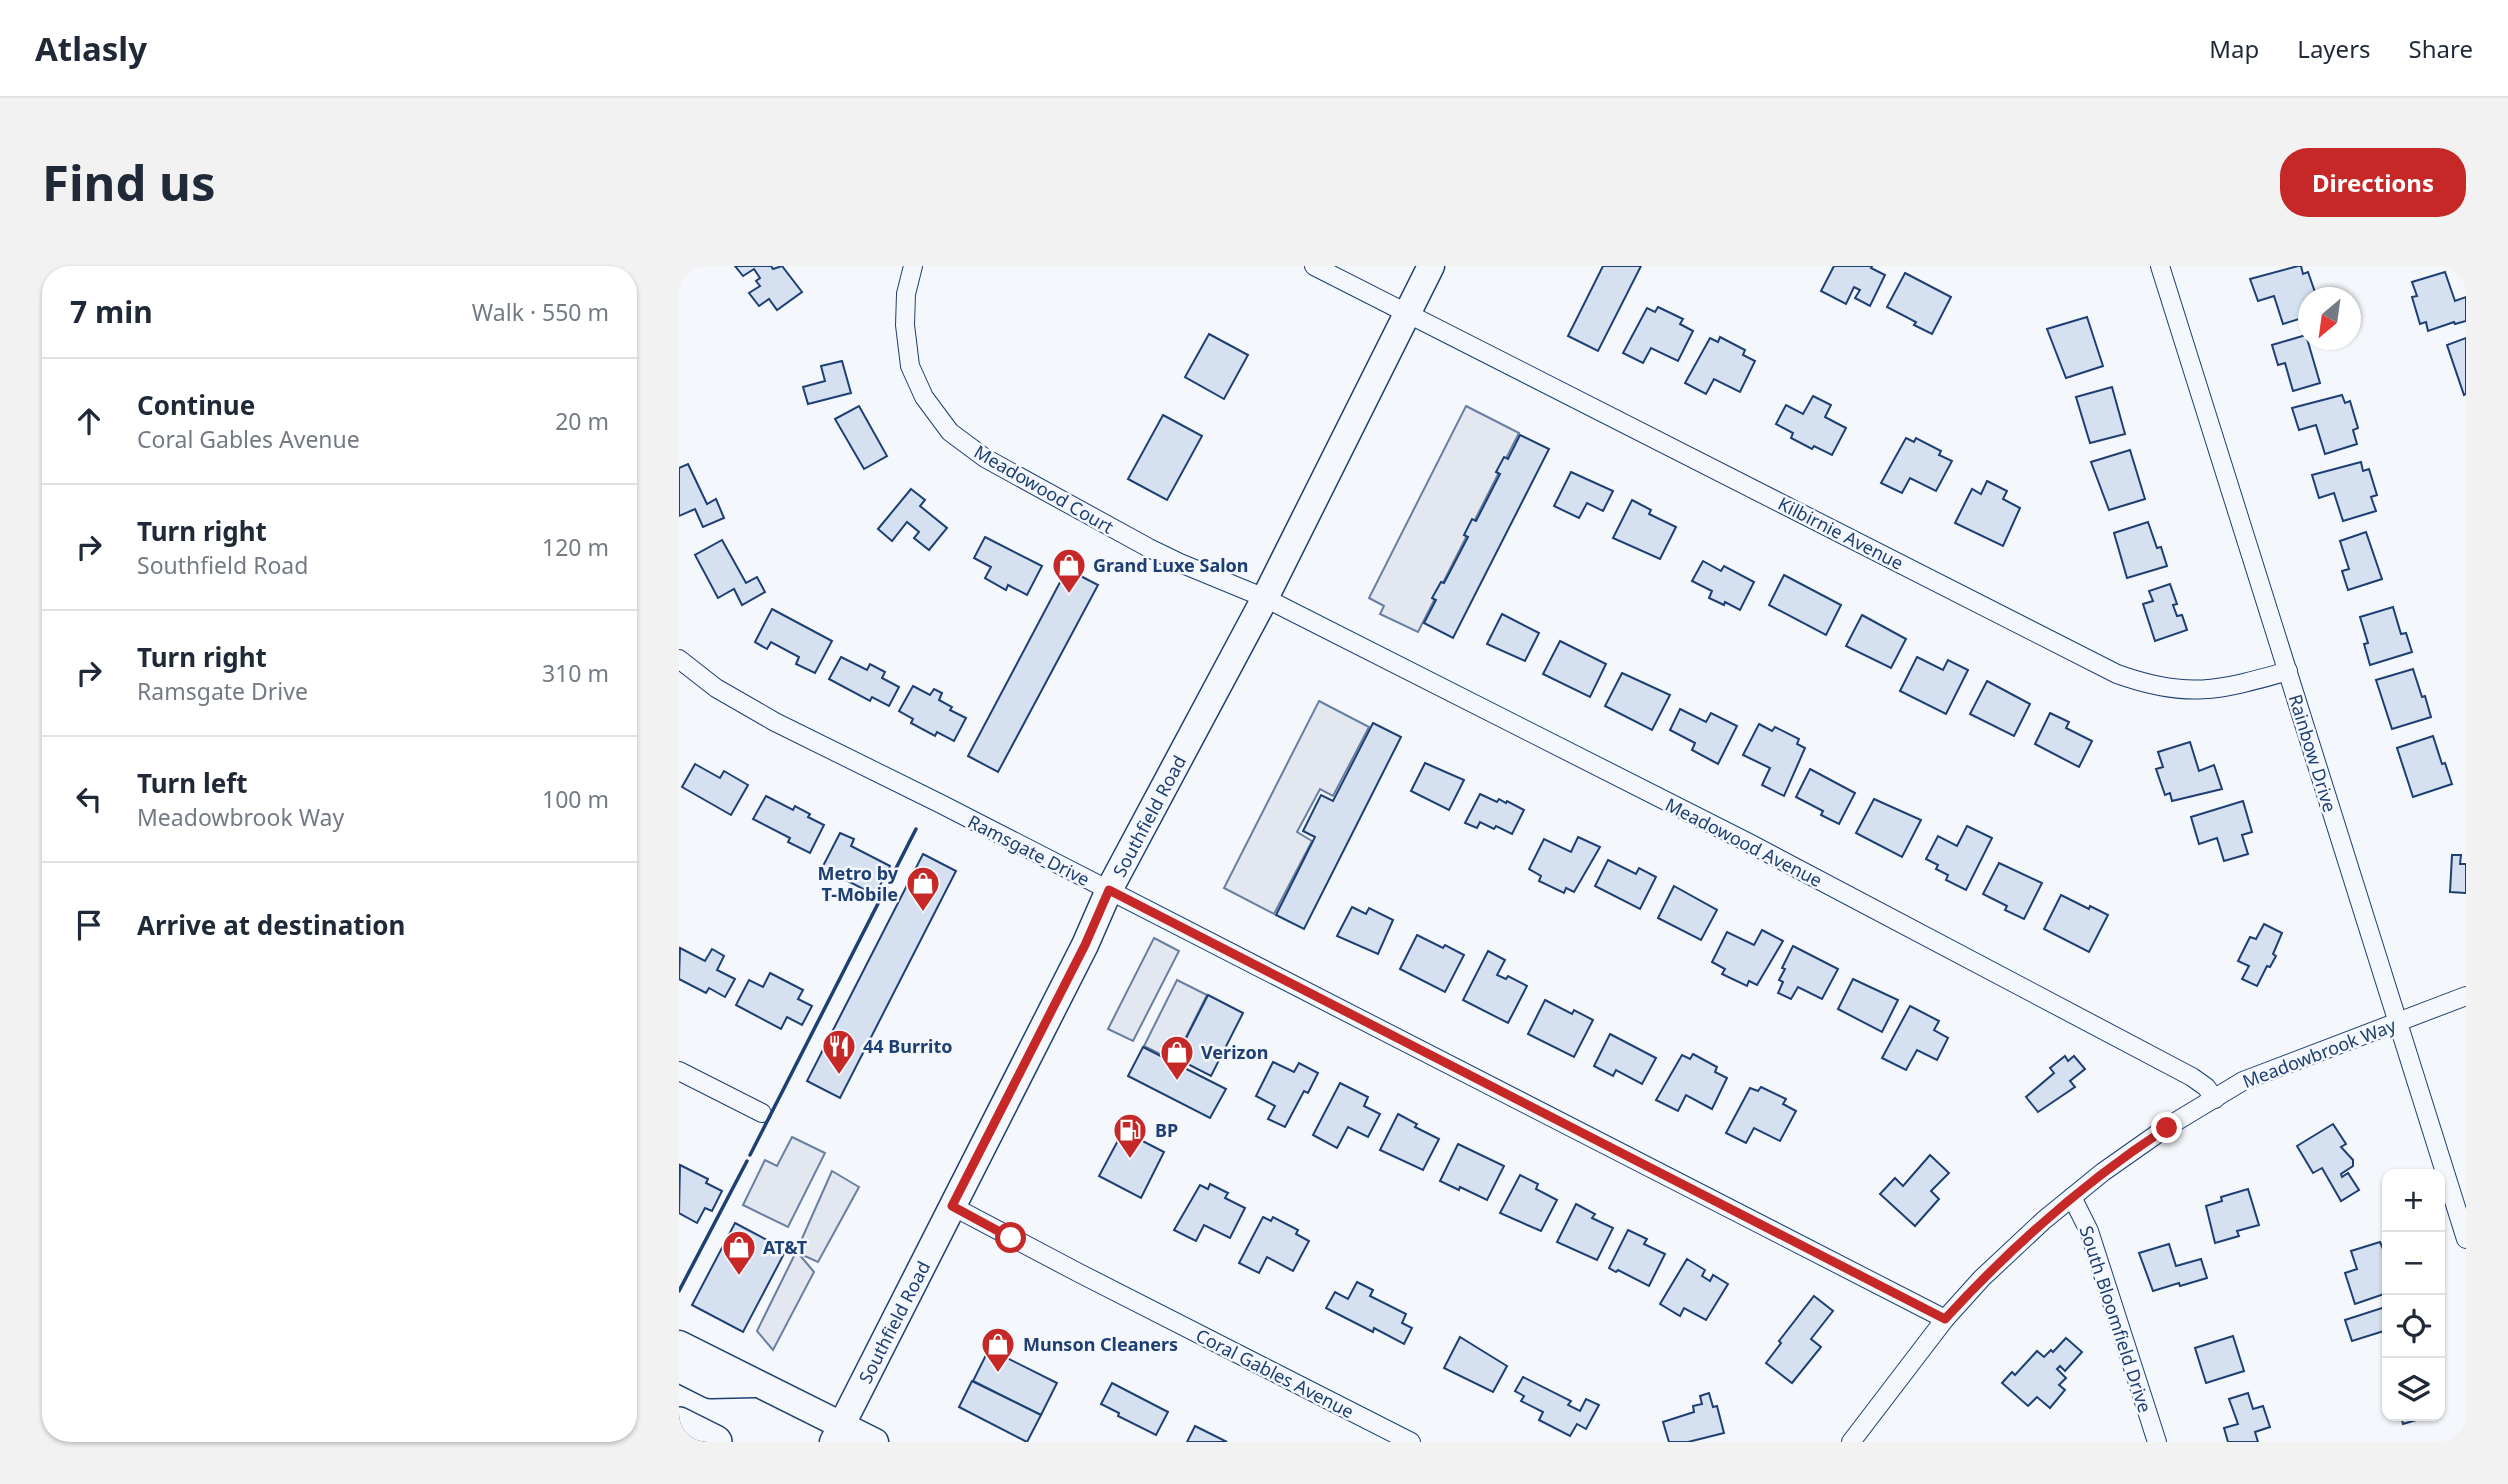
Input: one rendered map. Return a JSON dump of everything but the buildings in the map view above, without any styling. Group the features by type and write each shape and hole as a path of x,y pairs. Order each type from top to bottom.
{"highway":[{"path":"679,1424 715,1442"}],"main road":[{"name":"Southfield Road","path":"837,1434 1085,945 1109,890 1265,598 1431,266"},
{"path":"679,1344 759,1384 837,1434 875,1442"},
{"path":"679,1369 711,1385 759,1384"}],"street":[{"name":"Meadowood Court","path":"913,266 906,294 905,325 910,366 924,397 950,432 985,458 1149,548 1265,598"},
{"path":"1314,266 1407,314"},
{"name":"Rainbow Drive","path":"2160,266 2466,1239"},
{"name":"Kilbirnie Avenue","path":"1407,314 2116,674 2145,684 2192,691 2217,689 2288,671"},
{"name":"Meadowood Avenue","path":"1265,598 1749,843 2101,1027 2192,1077 2206,1087 2215,1099"},
{"name":"Ramsgate Drive","path":"679,659 716,688 775,722 1109,890 1945,1319"},
{"name":"Meadowbrook Way","path":"1851,1442 1945,1319 2009,1252 2072,1197 2133,1150 2243,1081 2466,996"},
{"path":"679,1071 762,1113"},
{"name":"South Bloomfield Drive","path":"2072,1197 2089,1230 2157,1442"},
{"name":"Coral Gables Avenue","path":"952,1206 1411,1442"}],"shaded area":[{"path":"1466,406 1519,433 1418,632 1380,614 1384,606 1369,598"},
{"path":"1319,701 1369,727 1333,796 1320,789 1297,832 1312,841 1274,914 1224,888"},
{"path":"1154,938 1179,951 1133,1041 1108,1029"},
{"path":"1177,980 1207,995 1174,1061 1144,1046"},
{"path":"792,1137 825,1153 788,1227 743,1205 765,1160 777,1166"},
{"path":"832,1171 859,1187 818,1262 798,1253 814,1272 773,1350 757,1331"}],"wall":[{"path":"750,1155 916,829"},
{"path":"679,1291 747,1161"}],"place":[{"name":"Grand Luxe Salon","path":"1069,595"},
{"name":"Metro by T-Mobile","path":"923,913"},
{"name":"44 Burrito","path":"839,1076"},
{"name":"Verizon","path":"1177,1082"},
{"name":"BP","path":"1130,1160"},
{"name":"AT&T","path":"739,1277"},
{"name":"Munson Cleaners","path":"998,1374"}],"route":[{"path":"1011,1238 952,1206 1085,945 1109,890 1945,1319 1982,1278 2044,1220 2103,1172 2167,1128"}]}
